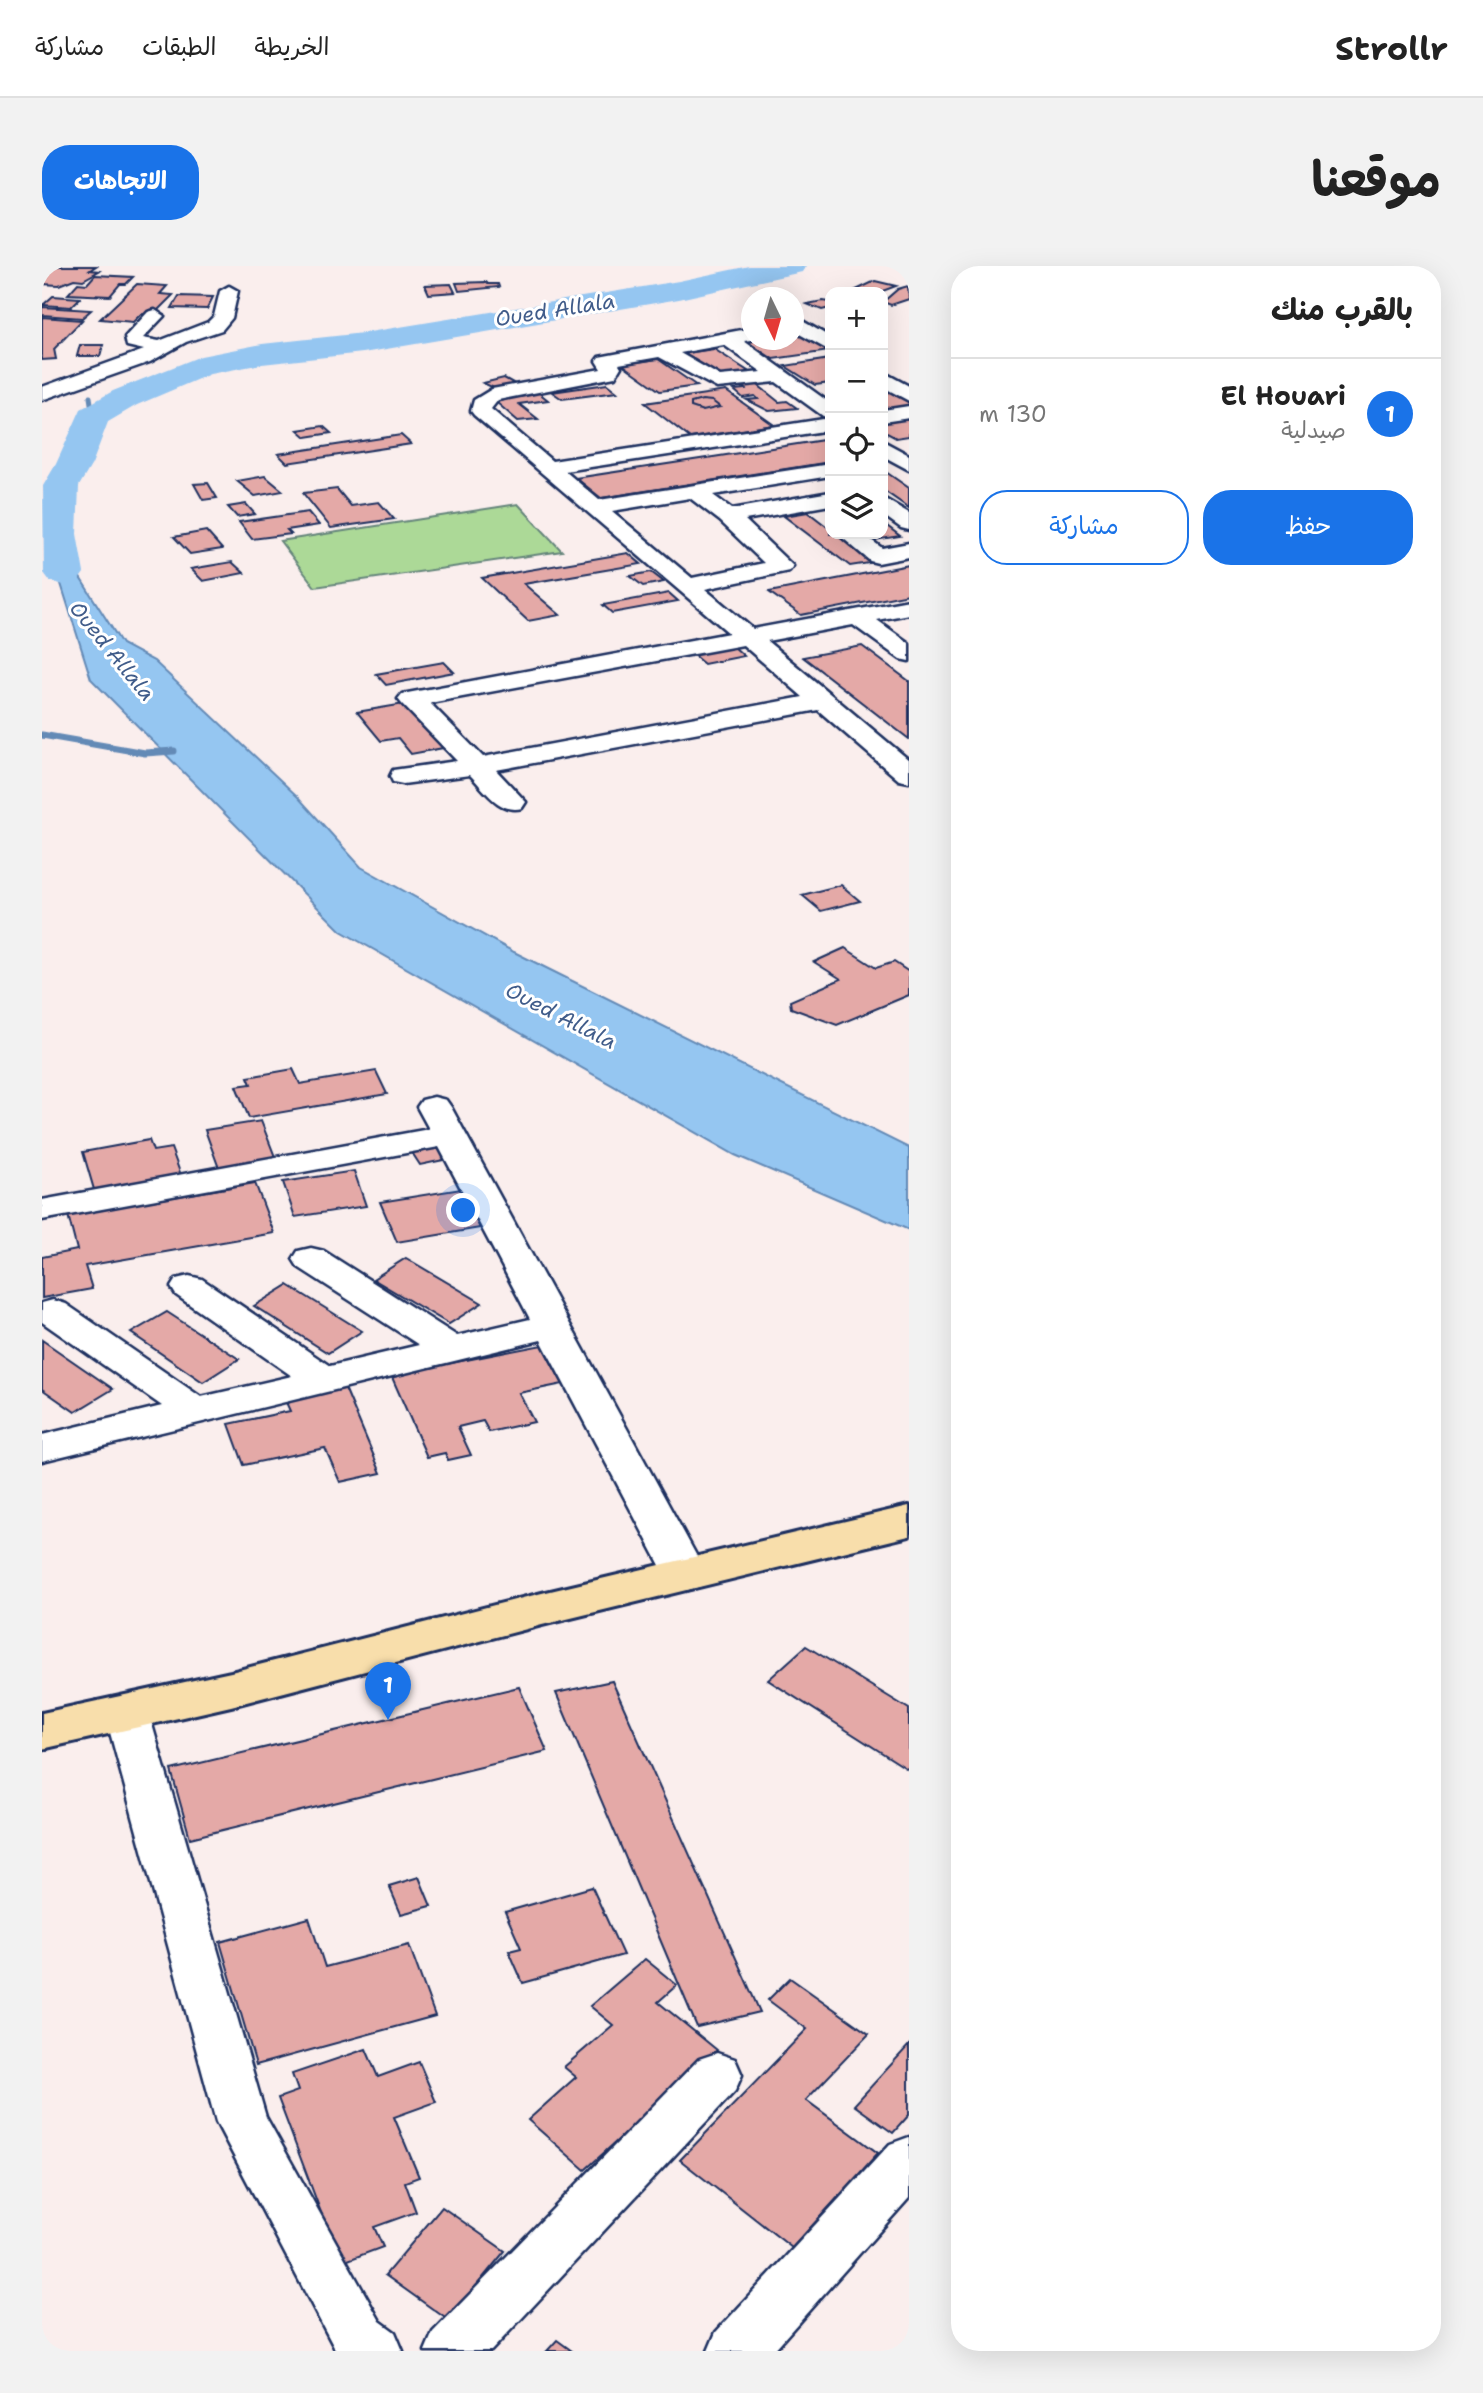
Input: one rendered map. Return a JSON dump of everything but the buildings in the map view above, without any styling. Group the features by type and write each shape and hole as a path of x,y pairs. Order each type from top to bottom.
{"main road":[{"path":"42,1731 127,1714 909,1521"}],"street":[{"path":"42,394 143,358 179,338 215,326 223,318 229,291"},
{"path":"155,316 134,337 134,342 164,348"},
{"path":"804,328 825,342"},
{"path":"741,336 606,361 611,370 601,375 492,395 484,399 481,411 909,774"},
{"path":"727,338 825,408"},
{"path":"662,351 717,382 780,376"},
{"path":"888,382 909,395"},
{"path":"799,390 825,387"},
{"path":"888,415 909,412"},
{"path":"546,468 825,425"},
{"path":"888,450 909,464"},
{"path":"595,507 825,471"},
{"path":"685,586 781,566 728,516 694,491"},
{"path":"728,516 825,500"},
{"path":"807,503 825,516"},
{"path":"888,508 909,523"},
{"path":"856,539 878,556 909,551"},
{"path":"512,802 411,699 909,607"},
{"path":"857,617 909,654"},
{"path":"403,776 477,766 824,701"},
{"path":"42,1210 441,1121 687,1575"},
{"path":"311,1259 451,1349"},
{"path":"189,1287 324,1380"},
{"path":"53,1312 195,1411"},
{"path":"49,1438 195,1411 550,1326"},
{"path":"127,1714 242,2122 360,2340 375,2351"},
{"path":"453,2351 717,2075"},
{"path":"736,2351 909,2161"}],"green space":[{"path":"518,504 562,551 315,587 280,541"}],"water":[{"path":"61,486 74,568 122,644 154,661 298,797 361,867 514,952 909,1148 909,1230 735,1155 341,931 91,679 52,555 53,494"}],"waterway":[{"name":"Oued Allala","path":"64,573 58,534 61,486 74,464 93,416 125,398 201,366 262,354 363,343 679,290 791,266"},
{"path":"90,397 93,416"},
{"path":"42,735 145,753 174,751"}],"place":[{"name":"El Houari","path":"388,1720"}]}
